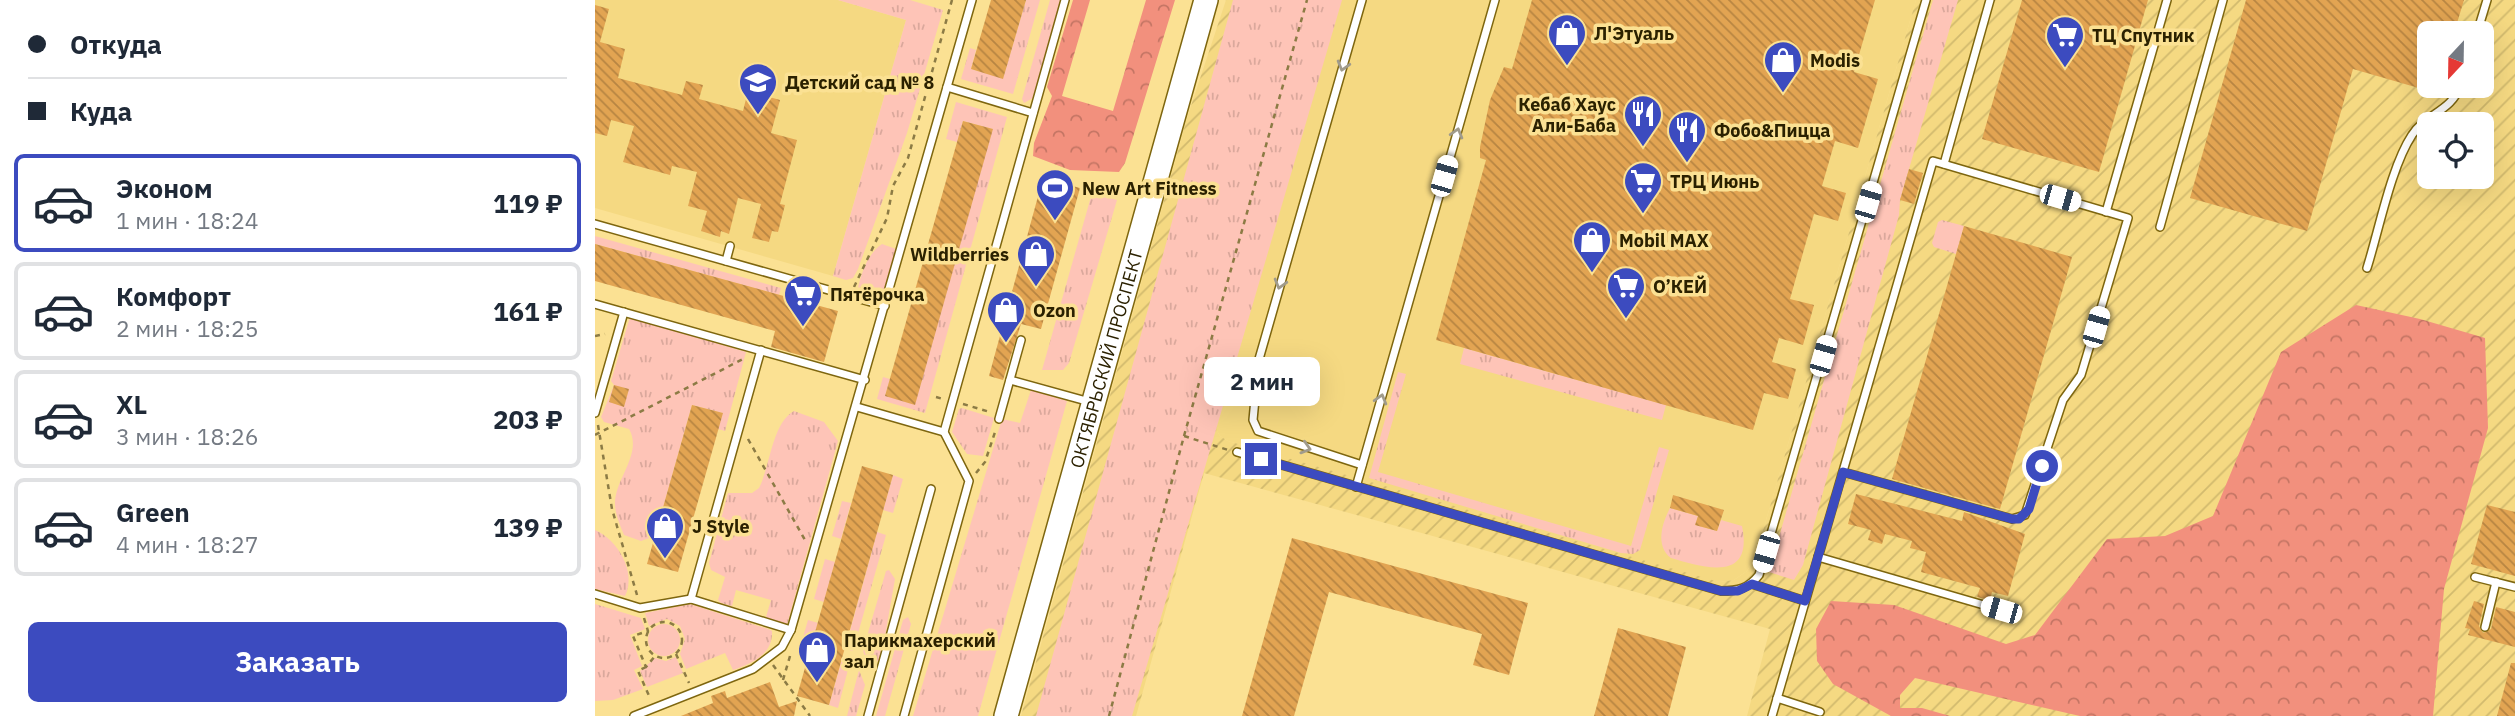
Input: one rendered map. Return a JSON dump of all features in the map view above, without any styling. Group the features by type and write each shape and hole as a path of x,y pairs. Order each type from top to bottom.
{"main road":[{"name":"ОКТЯБРЬСКИЙ ПРОСПЕКТ","path":"1006,716 1206,0"}],"lane":[{"path":"634,716 769,659 782,646 791,630 972,0"},
{"path":"904,716 969,481 944,432 1065,0"},
{"path":"1361,0 1249,394 1255,399 1252,420 1258,431 1362,465"},
{"path":"1356,487 1495,0"},
{"path":"1237,452 1721,591 1738,591 1752,584 1759,575 1927,0"},
{"path":"1944,164 1990,0"},
{"path":"2106,212 2167,0"},
{"path":"2160,228 2223,0"},
{"path":"2481,21 2487,0"},
{"path":"947,88 1033,113"},
{"path":"2367,268 2408,143 2426,119 2450,103 2453,98"},
{"path":"1772,716 1933,161 2128,218 2081,375 2063,400 2025,514 2012,519 1843,472"},
{"path":"595,224 885,306"},
{"path":"726,261 730,246"},
{"path":"595,304 865,380"},
{"path":"595,412 625,312"},
{"path":"999,417 1021,340"},
{"path":"691,599 761,350"},
{"path":"1010,380 1093,403"},
{"path":"857,407 944,432"},
{"path":"868,716 931,489"},
{"path":"1818,557 2001,610"},
{"path":"2475,577 2515,587"},
{"path":"2485,627 2496,582"},
{"path":"1752,584 1805,601"},
{"path":"595,594 640,608 691,599 791,630"},
{"path":"1777,698 1820,712"}],"path":[{"path":"852,296 857,276 887,218 893,186 908,158 952,0"},
{"path":"1109,716 1184,436 1307,0"},
{"path":"597,434 761,350"},
{"path":"936,397 999,417 985,462 969,481"},
{"path":"595,412 612,509 640,608"},
{"path":"740,424 813,555"},
{"path":"1184,436 1237,452"},
{"path":"646,667 633,636 648,631 657,624 673,625 682,638 676,654 693,693"},
{"path":"648,631 647,648 655,656 666,658 676,654"},
{"path":"639,651 647,648"},
{"path":"654,708 638,671 646,667 655,656"},
{"path":"769,659 810,716"}],"shaded area":[{"name":"Детский сад № 8","path":"595,0 838,0 906,20 833,276 595,208"},
{"path":"1226,0 1339,0 1216,429 1220,436 1228,441 1719,582 1734,580 1747,571 1756,555 1916,0 2515,0 2515,716 1747,716 1770,629 1204,473 1136,716 1021,716 1187,118"},
{"path":"1339,0 1916,0 1756,555 1747,571 1734,580 1704,580 1228,441 1220,436 1216,429"}],"green space":[{"path":"838,0 910,0 943,10 907,133 858,269 853,278 846,280 833,276 906,20"},
{"path":"1026,0 1040,0 1013,94 961,79 970,48 976,50 971,69 1003,78"},
{"path":"1050,0 1061,0 1033,98 1024,103 1022,99"},
{"path":"1073,0 1090,0 1062,96 1113,111 1146,0 1175,0 1125,163 1119,172 1070,170 1033,156 1034,143 1052,96 1047,87"},
{"path":"1233,0 1342,0 1132,716 1036,716"},
{"path":"1933,0 1958,0 1900,200 1899,215 1803,565 1794,580 1769,572"},
{"path":"956,102 1007,117 925,413 877,399 883,377 890,379 885,396 992,129 963,121 957,142 946,139"},
{"path":"1092,193 1117,200 1069,363 1063,370 1042,370"},
{"path":"1942,220 1964,226 1956,254 1934,247 1932,243 1938,222"},
{"path":"595,236 781,288 779,295 595,244"},
{"path":"882,244 896,249 891,279 881,298 863,298 857,292 862,272 872,254"},
{"path":"2356,305 2420,319 2485,338 2488,428 2444,589 2433,716 2080,716 1915,678 1900,695 1900,708 1922,708 1950,716 1891,716 1833,684 1817,661 1816,629 1831,601 1894,605 2006,644 2035,635 2107,539 2165,536 2213,516 2281,352"},
{"path":"630,317 746,352 725,431 718,429 722,413 692,405 655,536 641,541 624,535 615,507 616,494 631,457 632,438 629,429 604,422 601,417 614,385 611,381"},
{"path":"1464,348 1666,405 1662,420 1460,364"},
{"path":"1398,372 1406,374 1378,472 1631,546 1659,447 1669,450 1640,550 1633,554 1621,553 1369,478"},
{"path":"1031,390 1067,401 978,716 913,716 1002,419 1020,423"},
{"path":"959,409 994,418 983,456 967,454 952,432"},
{"path":"794,411 824,422 838,441 787,625 766,617 771,600 736,590 732,606 721,603 718,600 725,577 711,570 709,563 728,493 752,493 759,488 776,435"},
{"path":"893,475 903,479 893,513 883,510"},
{"path":"842,501 851,503 841,539 832,536"},
{"path":"1670,508 1698,516 1696,525 1717,531 1721,520 1742,526 1744,544 1740,557 1733,564 1723,567 1697,565 1671,558 1663,547 1661,534"},
{"path":"595,530 611,541 623,557 628,577 625,596 595,589"},
{"path":"877,532 886,535 853,651 845,649"},
{"path":"825,559 835,562 824,602 814,599"},
{"path":"889,570 895,579 881,659 873,664 865,659 863,650 886,571"},
{"path":"595,604 641,618 645,629 630,635 642,666 634,670 643,689 613,700 595,701"},
{"path":"690,604 772,631 769,646 754,661 733,670 725,653 686,669 680,654 685,639 680,626 667,619 649,626 645,613"},
{"path":"908,617 911,624 885,716 876,716 903,620"},
{"path":"808,620 818,623 808,657 798,654"},
{"path":"664,624 675,629 680,640 675,651 664,656 653,651 648,640 653,629"},
{"path":"676,657 683,673 647,687 640,671 655,658 666,661"},
{"path":"842,659 850,662 838,708 829,705"},
{"path":"859,670 865,685 856,716 847,716"}],"building":[{"path":"991,0 1026,0 1003,79 971,69"},
{"name":"ТРЦ Июнь","path":"1532,0 1875,0 1854,72 1878,79 1858,148 1835,141 1822,186 1846,193 1838,221 1814,214 1790,299 1814,305 1803,345 1779,338 1772,362 1796,369 1788,399 1764,393 1753,430 1436,340 1486,160 1480,158 1480,147 1490,100 1504,67 1512,69"},
{"name":"ТЦ Спутник","path":"2022,0 2148,0 2099,172 1982,139"},
{"path":"2246,0 2464,0 2458,21 2417,21 2417,88 2353,69 2307,231 2190,198"},
{"path":"595,5 609,9 600,42 625,49 618,78 682,95 686,81 703,85 699,99 743,111 748,91 780,100 771,133 797,140 780,204 785,205 778,232 772,231 769,242 752,238 761,204 738,198 729,234 721,231 720,237 701,231 707,211 688,206 697,172 672,166 670,175 623,162 634,126 611,120 607,136 595,133"},
{"path":"963,121 993,129 915,405 885,396"},
{"path":"1909,169 1923,173 1914,204 1900,200"},
{"path":"1043,178 1080,188 1041,329 1021,324 1003,380 989,376"},
{"path":"1964,226 2072,257 2000,509 1892,479"},
{"path":"595,244 838,311 824,362 771,347 775,331 595,281"},
{"path":"614,385 629,389 624,407 609,402"},
{"path":"692,405 723,413 678,572 647,564"},
{"path":"862,466 893,475 829,705 797,696"},
{"path":"1856,494 1962,521 1964,512 2025,534 2008,596 1992,592 1990,600 1977,597 1980,588 1921,572 1926,552 1910,548 1912,541 1885,534 1882,544 1868,540 1871,530 1848,524"},
{"path":"1673,495 1724,510 1717,531 1695,525 1698,516 1670,508"},
{"path":"2487,505 2515,512 2515,576 2471,564"},
{"path":"1292,538 1528,603 1509,675 1473,665 1482,634 1329,592 1294,716 1242,716"},
{"path":"2474,601 2484,604 2479,626 2483,633 2491,629 2496,607 2515,612 2515,647 2468,635 2470,629 2465,628"},
{"path":"1618,628 1686,647 1668,716 1594,716"},
{"path":"2511,663 2515,663 2515,716 2497,716"},
{"path":"770,682 779,707 797,701 794,716 681,716 713,703 711,696 725,691 727,698"}],"place":[{"name":"Л'Этуаль","path":"1567,67"},
{"name":"ТЦ Спутник","path":"2065,69"},
{"name":"Modis","path":"1783,94"},
{"name":"Детский сад № 8","path":"758,116"},
{"name":"Кебаб Хаус Али-Баба","path":"1643,148"},
{"name":"Фобо&Пицца","path":"1687,164"},
{"name":"ТРЦ Июнь","path":"1643,215"},
{"name":"New Art Fitness","path":"1055,222"},
{"name":"Mobil MAX","path":"1592,274"},
{"name":"Wildberries","path":"1036,288"},
{"name":"О’КЕЙ","path":"1626,320"},
{"name":"Пятёрочка","path":"803,328"},
{"name":"Ozon","path":"1006,344"},
{"name":"J Style","path":"665,560"},
{"name":"Парикмахерский зал","path":"817,684"}],"route":[{"path":"1261,459 1721,591 1738,591 1752,584 1805,601 1843,472 2019,519 2029,509 2042,466"}]}
